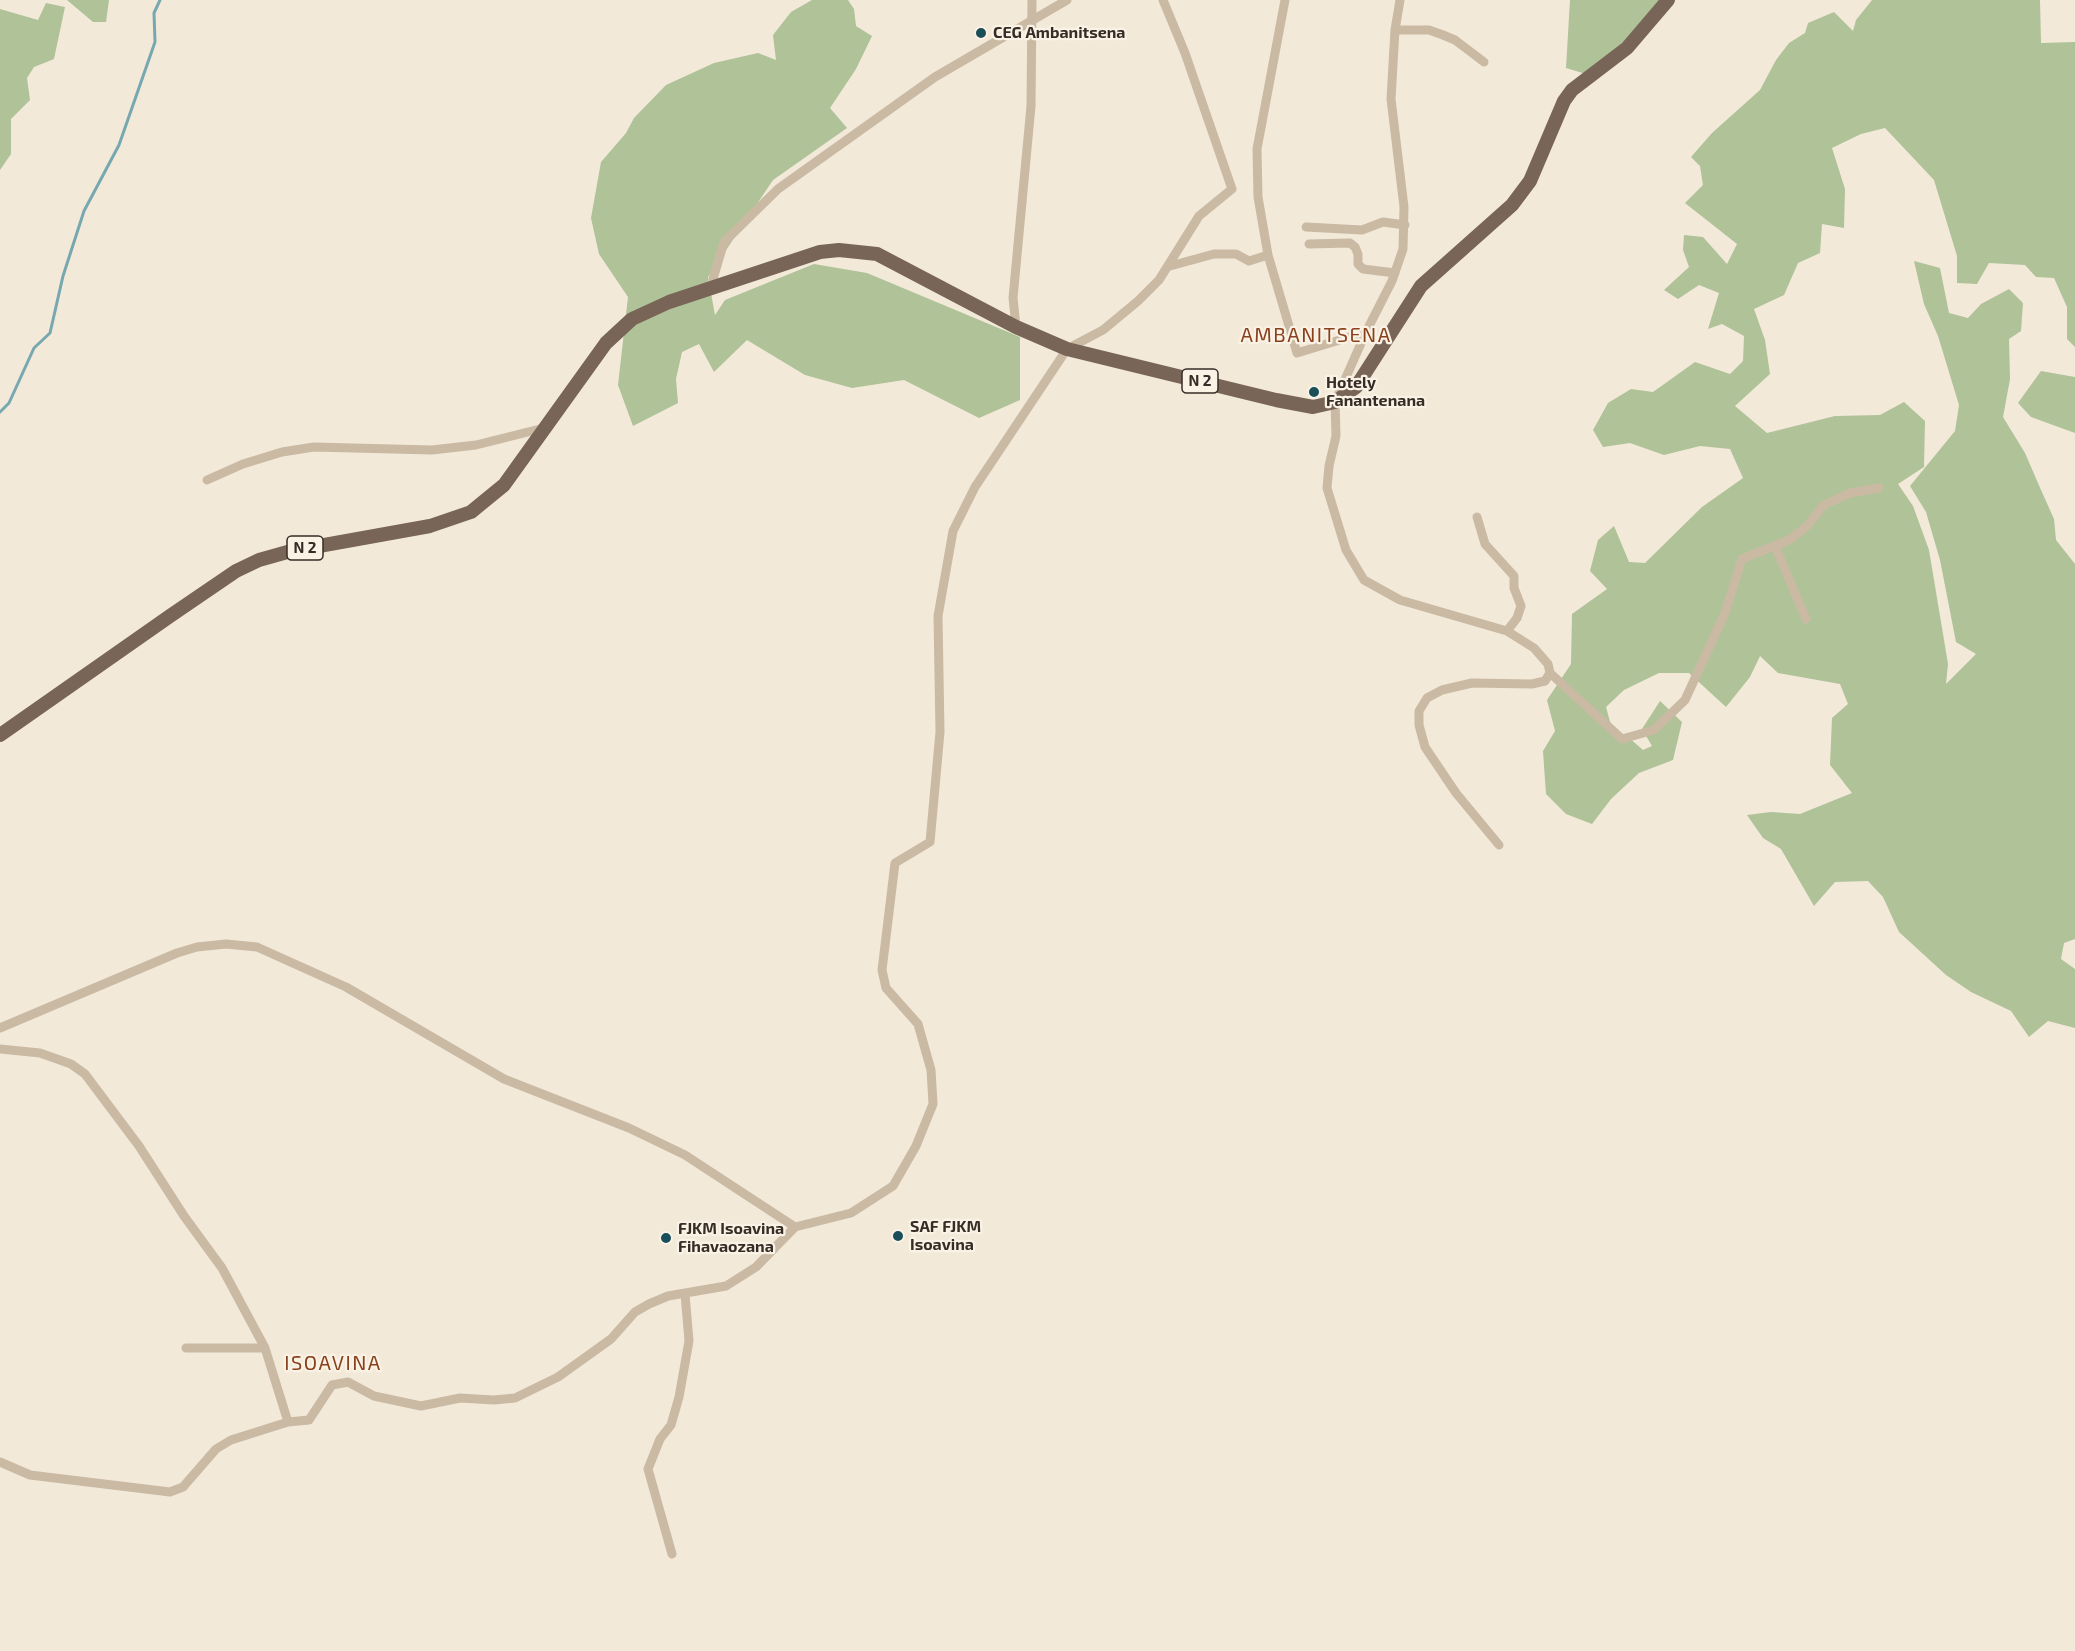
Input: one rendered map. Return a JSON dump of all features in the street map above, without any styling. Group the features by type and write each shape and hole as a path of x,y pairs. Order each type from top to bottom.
{"main road":[{"path":"1335,402 1356,387 1421,286 1512,205 1530,181 1564,101 1572,90 1627,48 1668,0"},
{"name":"N 2","path":"0,735 236,571 259,560 291,551 430,526 471,512 504,485 606,343 622,328 649,311 820,252 839,250 877,254 1016,327 1067,349 1276,400 1313,407 1335,402"}],"street":[{"path":"1016,327 1013,298 1031,106 1032,0"},
{"path":"714,287 713,279 724,242 778,189 935,77 1066,0"},
{"path":"0,1462 30,1474 170,1492 183,1487 216,1449 231,1440 288,1422 309,1420 332,1385 348,1382 374,1396 421,1406 460,1398 494,1400 515,1398 558,1377 611,1339 635,1312 668,1296 726,1286 756,1267 795,1227 851,1213 893,1186 916,1146 933,1104 931,1070 918,1024 886,988 882,970 895,863 930,842 939,732 938,616 953,531 975,487 1067,349 1103,330 1138,302 1170,266 1200,216 1232,189 1163,0"},
{"path":"1285,0 1257,149 1258,197 1268,255 1297,353 1366,332"},
{"path":"1400,0 1395,30 1391,99 1405,225 1403,249 1395,273 1335,402 1336,435 1327,488 1335,518 1355,568 1376,589 1400,600 1507,631 1534,648 1548,664 1550,674 1622,739 1654,730 1685,700 1725,613 1742,559 1789,540 1807,526 1824,505 1850,493 1879,488"},
{"path":"1395,30 1429,30 1443,35 1455,40 1484,62"},
{"path":"1306,226 1362,230 1383,222 1405,225"},
{"path":"1309,244 1350,243 1355,247 1358,264 1363,269 1395,273"},
{"path":"1170,266 1214,254 1236,254 1249,261 1268,255"},
{"path":"207,480 243,464 282,452 314,447 432,450 476,445 546,427"},
{"path":"1477,517 1485,544 1512,572 1514,588 1520,600 1517,618 1507,631"},
{"path":"1775,546 1806,619"},
{"path":"1499,845 1456,793 1425,747 1419,725 1419,711 1427,698 1442,690 1472,683 1532,684 1545,681 1550,674"},
{"path":"0,1028 177,953 197,947 226,944 257,947 346,987 504,1079 629,1128 685,1155 795,1227"},
{"path":"0,1049 40,1053 71,1064 86,1074 139,1146 184,1216 222,1268 265,1348 288,1422"},
{"path":"672,1554 648,1469 660,1440 671,1425 678,1397 689,1341 685,1294"},
{"path":"186,1348 265,1348"}],"green space":[{"path":"67,0 109,0 106,22 93,22"},
{"path":"812,0 848,0 854,9 856,26 872,36 856,69 830,108 847,128 773,180 708,277 715,315 725,300 814,264 867,273 1020,337 1020,400 979,418 904,380 852,388 805,375 747,340 714,372 699,344 682,352 676,379 678,403 633,426 618,385 628,297 599,254 591,218 601,162 626,133 634,118 666,85 714,63 758,53 776,60 773,35 791,12"},
{"path":"1570,0 1667,0 1589,75 1566,68"},
{"path":"1872,0 2040,0 2041,43 2075,42 2075,347 2067,339 2067,307 2054,278 2036,277 2025,265 1989,263 1977,284 1957,283 1957,256 1934,180 1885,128 1861,134 1832,148 1845,189 1844,228 1822,224 1820,253 1798,263 1784,295 1754,309 1765,340 1770,374 1735,406 1767,433 1835,416 1880,415 1904,402 1925,421 1924,467 1898,484 1913,506 1929,550 1948,664 1946,684 1976,654 1956,642 1940,560 1926,512 1910,486 1955,431 1959,405 1938,336 1924,304 1914,261 1940,268 1949,313 1968,318 1981,304 2009,289 2023,303 2021,331 2009,339 2010,379 2003,417 2025,453 2054,519 2056,540 2075,564 2075,939 2064,943 2061,959 2075,969 2075,1028 2048,1021 2029,1037 2011,1011 1971,992 1946,975 1899,932 1883,897 1868,881 1835,882 1814,906 1781,849 1763,838 1747,815 1771,812 1800,814 1852,793 1830,765 1832,718 1848,704 1840,684 1778,673 1760,656 1750,677 1726,707 1689,673 1659,673 1624,690 1606,707 1612,729 1627,736 1643,750 1652,746 1642,729 1660,701 1682,722 1673,760 1639,773 1611,799 1592,824 1566,814 1546,794 1543,751 1555,731 1547,700 1571,664 1572,614 1607,589 1590,571 1598,540 1614,526 1629,562 1645,563 1702,507 1743,478 1730,449 1700,446 1664,455 1630,443 1603,447 1593,430 1608,403 1631,389 1653,392 1695,362 1730,374 1743,361 1744,336 1722,324 1708,329 1719,293 1699,285 1678,299 1664,290 1689,267 1683,250 1684,235 1703,237 1727,264 1737,244 1685,203 1703,185 1700,166 1691,157 1712,133 1760,90 1776,60 1789,43 1805,33 1808,23 1834,12 1853,31 1856,20"},
{"path":"46,3 65,7 54,59 34,67 27,78 30,100 11,119 11,154 0,170 0,9 38,20"},
{"path":"2041,371 2075,377 2075,433 2031,417 2018,403"}],"waterway":[{"path":"0,412 9,403 34,348 50,333 63,276 84,211 119,145 155,42 154,13 160,0"}],"place":[{"name":"CEG Ambanitsena","path":"981,33"},
{"name":"Hotely Fanantenana","path":"1314,392"},
{"name":"SAF FJKM Isoavina","path":"898,1236"},
{"name":"FJKM Isoavina Fihavaozana","path":"666,1238"}],"district":[{"name":"AMBANITSENA","path":"1316,335"},
{"name":"ISOAVINA","path":"333,1363"}]}
